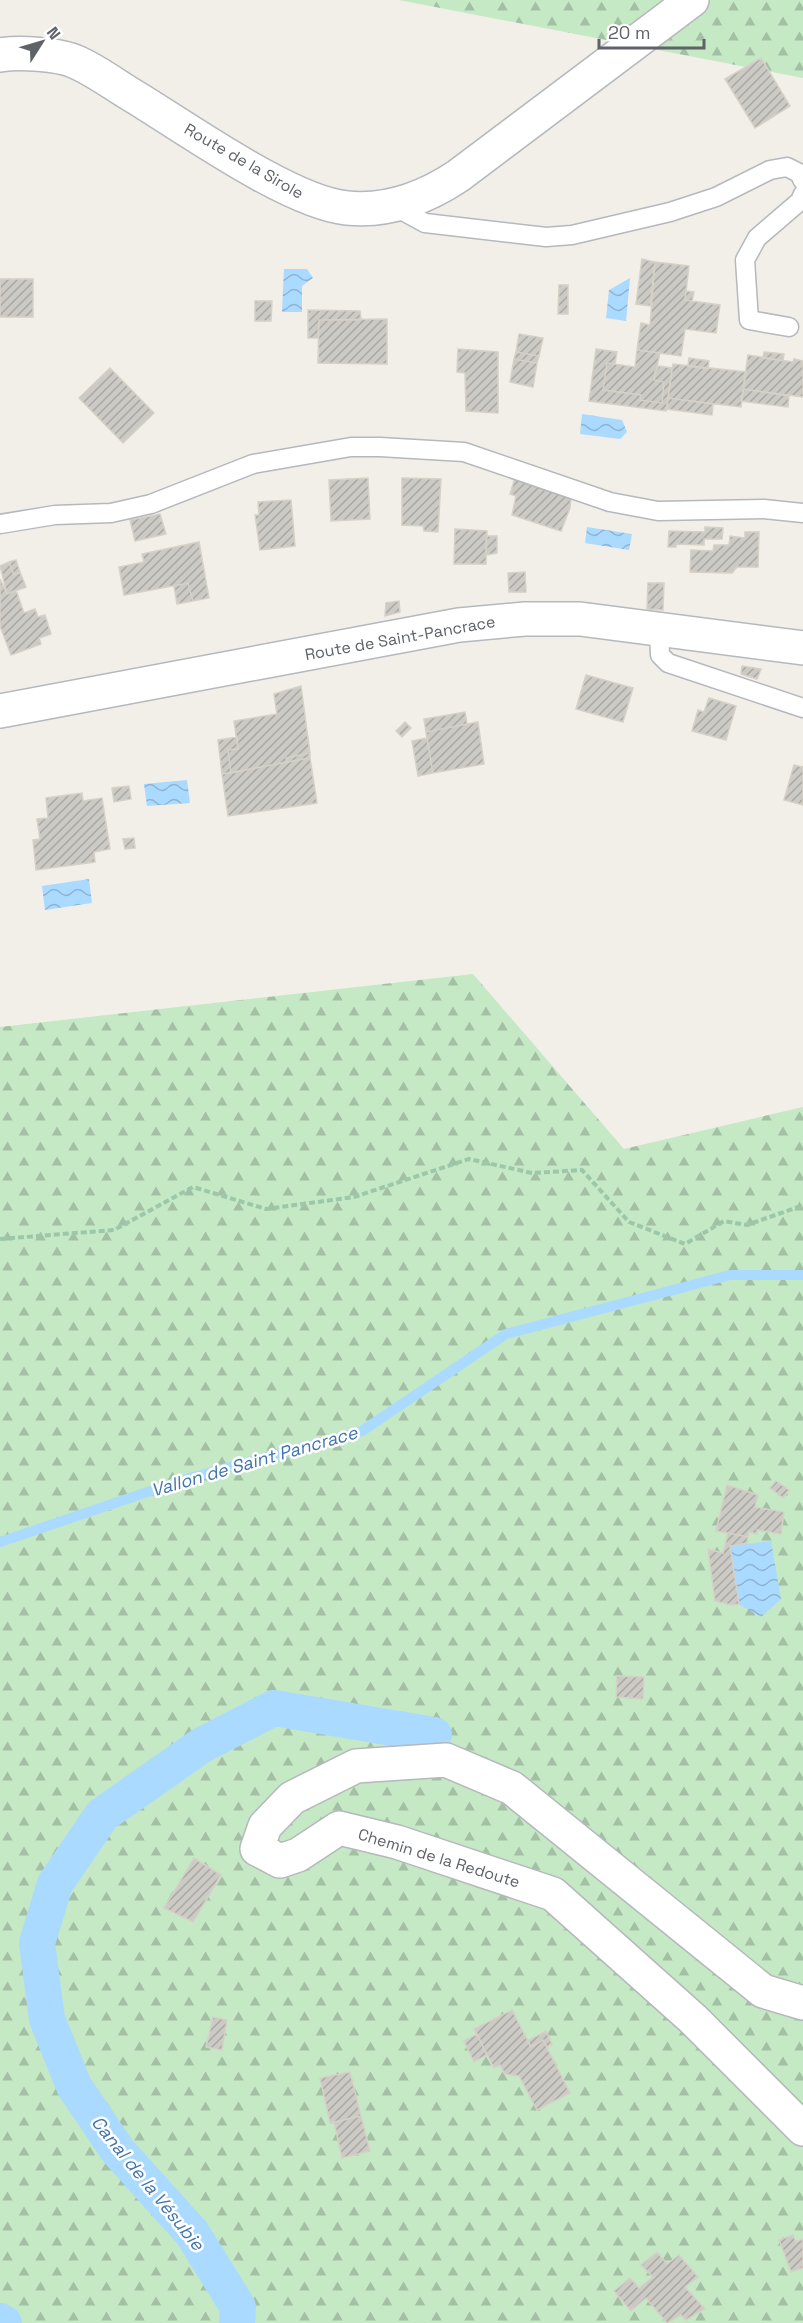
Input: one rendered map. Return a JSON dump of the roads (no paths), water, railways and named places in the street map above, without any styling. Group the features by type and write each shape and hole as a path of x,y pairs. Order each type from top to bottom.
{"street":[{"name":"Route de la Sirole","path":"0,55 16,53 75,61 256,171 309,198 345,208 372,209 416,199 458,177 692,0"},
{"name":"Route de Saint-Pancrace","path":"0,711 459,626 525,619 580,619 803,648"},
{"name":"Chemin de la Redoute","path":"803,2002 763,1991 512,1788 446,1760 356,1767 292,1798 265,1826 257,1849 280,1861 298,1855 339,1828 398,1842 553,1894 693,2019 803,2129"}],"lane":[{"path":"392,205 425,223 546,237 572,235 670,212 716,197 770,170 788,167 800,173 803,181"},
{"path":"789,327 749,320 745,260 757,238 800,201 803,194"},
{"path":"0,524 55,515 111,513 150,504 253,464 351,447 464,452 610,502 658,511 764,509 803,513"},
{"path":"659,630 660,655 668,663 803,708"}],"water":[{"path":"284,269 307,269 313,278 302,286 302,312 282,312"},
{"path":"630,278 626,321 606,318 609,290"},
{"path":"582,414 622,420 627,432 620,439 580,434"},
{"path":"587,527 632,534 629,550 585,543"},
{"path":"187,780 190,803 147,806 144,784"},
{"path":"89,879 92,903 45,910 42,886"},
{"path":"771,1541 781,1599 761,1617 739,1604 730,1546"}],"waterway":[{"name":"Vallon de Saint Pancrace","path":"0,1542 186,1479 362,1431 506,1334 730,1275 803,1275"},
{"name":"Canal de la Vésubie","path":"237,2323 238,2307 192,2233 118,2151 74,2086 47,2019 37,1943 55,1884 102,1815 202,1745 274,1708 434,1735"},
{"name":"Canal de la Vésubie","path":"0,2321 4,2323"}]}
